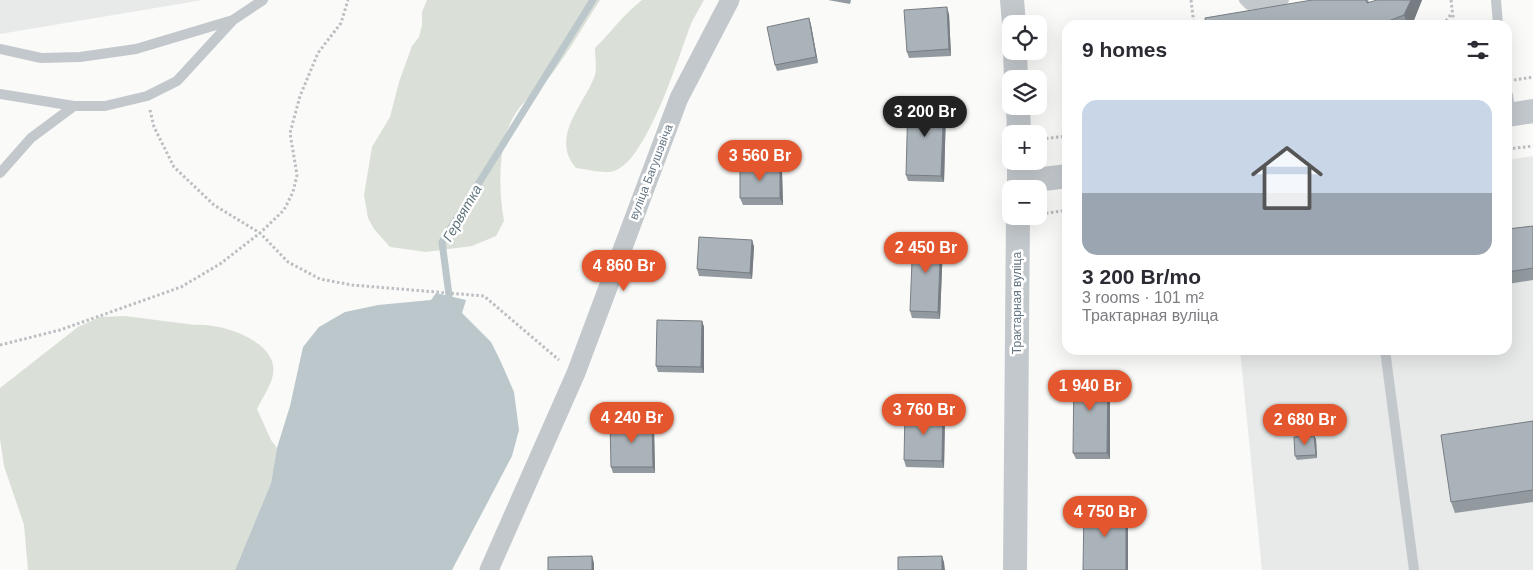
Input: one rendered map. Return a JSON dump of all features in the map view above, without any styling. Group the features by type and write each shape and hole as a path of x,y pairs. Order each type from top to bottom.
{"street":[{"name":"вуліца Багушэвіча","path":"489,570 576,373 680,98 730,0"},
{"path":"1012,0 1013,15"},
{"path":"1019,178 1062,176"},
{"name":"Трактарная вуліца","path":"1015,570 1018,225"}],"lane":[{"path":"0,94 74,106 105,106 147,96 177,81 233,20 264,0"},
{"path":"1244,0 1249,5 1284,0"},
{"path":"1496,0 1498,20"},
{"path":"0,50 41,58 80,57 136,49 233,20"},
{"path":"0,173 30,138 74,106"},
{"path":"1386,355 1414,570"}],"path":[{"path":"0,345 60,330 180,287 220,264 260,233 284,210 293,192 297,175 290,133 300,96 318,53 341,23 348,0"},
{"path":"1191,0 1193,20"},
{"path":"1451,0 1454,20"},
{"path":"1447,20 1453,13"},
{"path":"1512,80 1533,77"},
{"path":"147,96 154,128 174,167 214,205 260,233 288,262 320,280 484,296 576,373"},
{"path":"1047,138 1062,137"},
{"path":"1512,149 1533,146"},
{"path":"1047,213 1062,211"}],"shaded area":[{"path":"0,0 203,0 0,34"},
{"path":"427,0 600,0 554,71 520,107 512,119 503,146 501,162 500,177 504,221 496,236 472,246 426,252 390,247 374,229 368,218 364,195 372,147 390,117 399,82 412,46 419,37 422,25 422,12"},
{"path":"642,0 704,0 691,24 650,128 638,148 626,163 614,171 600,172 576,168 569,156 566,144 577,109 595,75 595,48 623,17"},
{"path":"1533,156 1533,570 1262,570 1240,355 1512,355 1512,159"},
{"path":"436,293 466,300 462,313 491,342 514,392 519,430 512,456 452,570 235,570 271,483 277,448 290,406 303,347 319,327 345,312 378,305 431,300"},
{"path":"125,316 205,325 229,330 252,340 269,355 273,365 273,376 257,409 271,440 277,448 271,483 235,570 28,570 24,525 4,466 0,439 0,388 78,327 100,317"}],"building":[{"path":"1312,0 1366,0 1367,3 1377,0 1411,0 1404,15 1391,20 1205,20 1205,18"},
{"path":"947,7 949,49 907,52 904,10"},
{"path":"809,18 816,57 775,65 767,27"},
{"path":"908,101 944,102 941,176 906,175"},
{"path":"740,165 780,165 780,198 740,198"},
{"path":"1533,226 1533,268 1512,271 1512,229"},
{"path":"913,236 941,237 938,312 910,311"},
{"path":"699,237 752,240 750,273 697,269"},
{"path":"657,320 702,321 701,367 656,366"},
{"path":"1074,371 1108,371 1107,453 1073,453"},
{"path":"905,410 943,411 942,461 904,460"},
{"path":"652,420 653,467 611,467 610,421"},
{"path":"1533,421 1533,490 1451,502 1441,435"},
{"path":"1314,436 1316,455 1295,456 1294,437"},
{"path":"1084,505 1126,506 1126,570 1083,570"},
{"path":"592,556 592,570 548,570 548,557"},
{"path":"942,556 942,570 898,570 898,557"}],"waterway":[{"name":"Гервятка","path":"449,295 442,242 593,0"}]}
